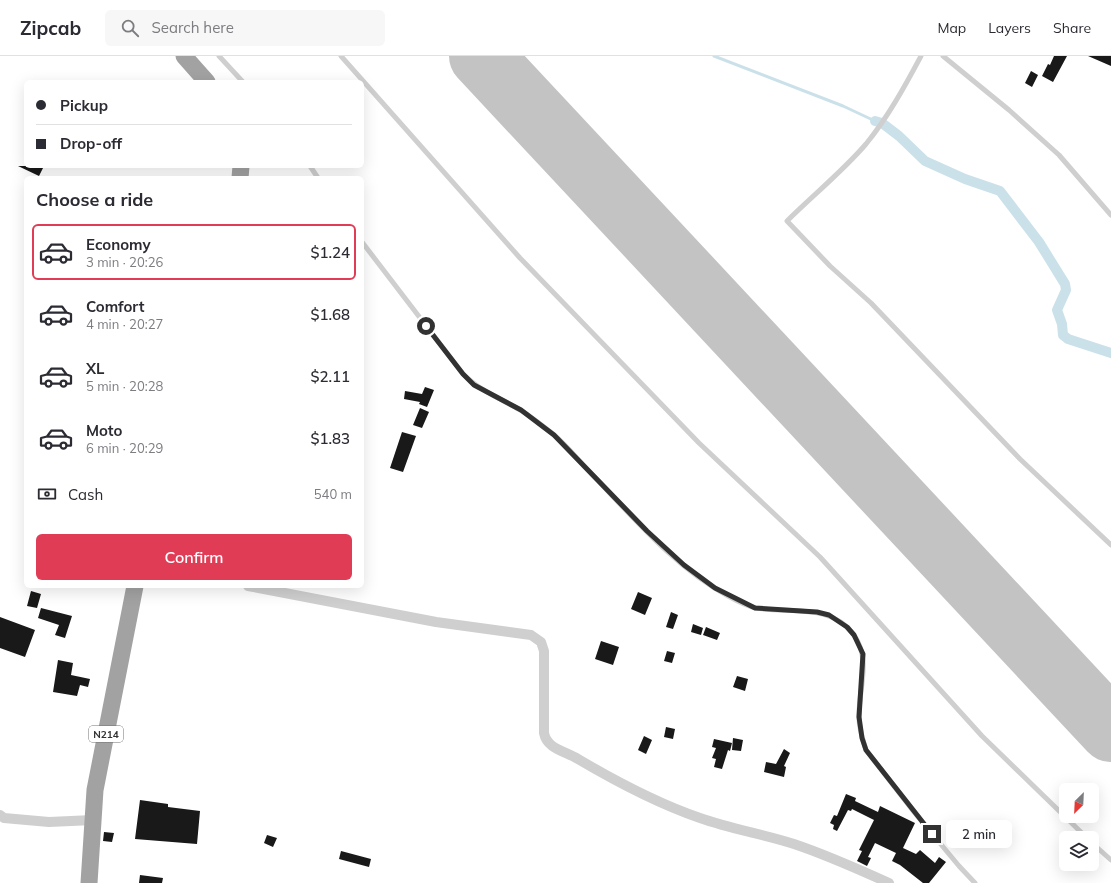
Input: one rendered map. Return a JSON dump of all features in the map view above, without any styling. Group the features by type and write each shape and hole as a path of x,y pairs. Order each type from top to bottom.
{"highway":[{"path":"184,56 205,80"},
{"name":"N214","path":"89,883 95,790 135,588"}],"street":[{"path":"258,588 436,622 531,634 542,642 544,651 544,733 545,740 551,746 571,755 618,783 662,804 701,819 793,844 845,863 889,883"},
{"path":"0,815 4,818 49,822 93,820"}],"lane":[{"path":"219,56 241,80"},
{"path":"341,56 362,80"},
{"path":"921,56 867,143 788,221 830,266 871,303 1020,459 1111,545"},
{"path":"943,56 1009,110 1059,155 1111,215"},
{"path":"364,82 520,258 699,443 820,557 982,736 1080,831"},
{"path":"364,245 463,374 474,385 521,410 554,435 647,531 684,565 715,588 747,605 765,609 817,612 829,615 847,627 854,635 863,654 859,717 862,738 866,750 924,824 975,883"},
{"path":"1099,849 1111,860"}],"building":[{"path":"1054,56 1067,56 1053,82 1042,76 1048,64 1050,65"},
{"path":"1088,56 1111,56 1111,66"},
{"path":"1031,71 1038,75 1032,87 1025,83"},
{"path":"18,166 24,166 24,168 43,168 39,176"},
{"path":"425,387 434,390 427,407 419,404 420,402 404,399 405,391 422,394"},
{"path":"420,408 429,412 422,428 413,425"},
{"path":"402,432 416,436 403,472 390,468"},
{"path":"31,591 41,594 37,608 27,606"},
{"path":"638,592 652,598 645,615 631,609"},
{"path":"41,608 72,616 65,638 55,635 59,625 38,618"},
{"path":"671,612 678,615 673,629 666,627"},
{"path":"0,617 35,630 25,657 0,648"},
{"path":"693,624 703,628 701,635 691,632"},
{"path":"706,627 720,633 717,640 703,635"},
{"path":"601,641 619,647 613,665 595,659"},
{"path":"667,651 675,653 672,663 664,661"},
{"path":"58,660 73,663 71,675 90,679 88,687 80,685 77,696 53,692"},
{"path":"737,676 748,679 745,691 733,687"},
{"path":"666,727 675,729 673,739 664,737"},
{"path":"644,736 652,740 646,754 638,750"},
{"path":"733,738 743,740 741,751 732,750"},
{"path":"714,739 732,743 730,751 728,750 722,769 714,767 716,759 712,758 716,748 712,747"},
{"path":"784,749 790,753 784,766 786,767 784,777 764,772 766,762 776,764"},
{"path":"846,794 856,798 855,801 878,812 880,806 915,823 903,848 916,854 920,850 935,863 939,857 946,862 929,883 923,883 900,865 892,861 896,853 875,843 868,857 871,858 867,866 857,861 862,851 859,850 874,820 852,809 851,811 848,810 837,831 833,829 834,825 830,823 834,815 837,816"},
{"path":"140,800 168,804 168,807 200,811 197,844 135,839"},
{"path":"104,832 114,833 112,842 103,841"},
{"path":"267,835 277,838 273,847 264,843"},
{"path":"341,851 371,859 369,867 339,859"},
{"path":"140,875 163,878 162,883 139,883"}],"waterway":[{"path":"714,56 843,106 875,121"},
{"path":"875,121 882,123 899,136 925,161 965,179 1000,191 1039,242 1065,284 1066,290 1057,310 1062,324 1063,335 1068,339 1111,353"}],"runway":[{"path":"481,56 1111,730"}],"route":[{"path":"426,326 463,374 474,385 521,410 554,435 647,531 684,565 715,588 729,597 755,608 817,612 829,615 847,627 860,645 864,660 859,717 862,738 866,750 932,834"}]}
